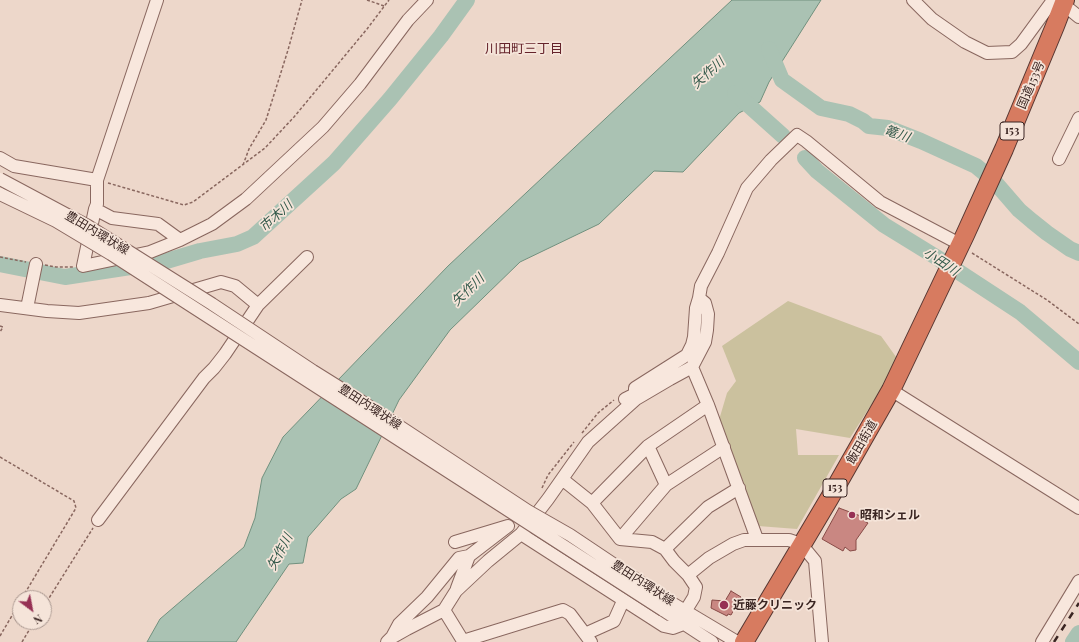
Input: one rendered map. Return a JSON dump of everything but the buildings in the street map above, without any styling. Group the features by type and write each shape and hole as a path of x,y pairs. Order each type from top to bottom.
{"highway":[{"name":"国道153号","path":"963,240 1004,149 1064,2"},
{"name":"飯田街道","path":"744,642 829,499 891,390 963,240"}],"street":[{"path":"157,0 96,180 97,204 83,266 150,252 180,240 212,224 246,199 322,127 360,84 408,20 427,0"},
{"path":"913,0 932,19 964,42 987,52 1012,52 1020,44 1051,3 1064,2 1079,17"},
{"path":"1059,159 1079,118"},
{"path":"456,591 488,561 521,534 548,499 602,420 626,398 635,394 635,388 687,355 694,337 696,308 701,286 718,253 746,188 771,160 797,135 880,202 954,241 963,240"},
{"path":"0,158 14,166 96,180"},
{"name":"豊田内環状線","path":"0,179 88,226 212,304 313,371 361,400 528,511 570,535 667,606 684,623 712,642"},
{"name":"豊田内環状線","path":"0,194 56,221 111,254 667,606 686,610 737,642"},
{"path":"95,209 112,218 158,224 180,240"},
{"path":"98,520 204,378 225,354 258,305 307,257"},
{"path":"27,308 36,264"},
{"path":"0,305 79,313 149,303 221,282 235,286 258,305"},
{"path":"588,442 636,399 692,367 705,342 707,330 708,314 705,303 699,298"},
{"path":"692,367 724,447 757,539"},
{"path":"891,390 1079,508"},
{"path":"592,503 648,446 708,405"},
{"path":"648,446 666,485"},
{"path":"620,539 666,485 724,447"},
{"path":"562,479 592,503 620,539 652,542 665,549 674,561 688,575 696,587 694,597 686,610"},
{"path":"665,549 708,507 738,488"},
{"path":"389,640 399,624 427,597 459,558 469,556 508,526 455,542"},
{"path":"521,534 664,626 673,628 684,623"},
{"path":"688,575 708,558 733,544 744,540 789,540 801,544 815,561 822,642"},
{"path":"389,640 444,610 456,591 469,556"},
{"path":"1042,642 1079,581"},
{"path":"444,610 463,641 563,610 570,614 588,638 614,621 624,601"}],"path":[{"path":"242,166 249,149 266,120 302,0"},
{"path":"367,0 384,6"},
{"path":"96,180 184,205 193,202 265,148 294,117 367,29 389,0"},
{"path":"963,240 1079,324"},
{"path":"0,326 3,327 0,332"},
{"path":"0,457 74,501 76,508 27,590"},
{"path":"52,593 98,520"},
{"path":"0,636 12,616"},
{"path":"22,642 29,630"}],"shaded area":[{"path":"788,301 881,336 899,361 850,438 796,429 798,455 839,455 797,529 758,526 719,420 727,393 736,381 722,346"}],"water":[{"name":"矢作川","path":"732,0 821,0 769,82 760,102 739,113 683,172 654,171 599,224 520,262 450,330 399,400 356,489 341,499 308,537 303,563 289,564 236,642 147,642 160,619 244,547 255,518 262,478 283,437 448,266"}],"waterway":[{"name":"市木川","path":"0,264 65,277 163,262 200,251 237,244 253,237 334,163 390,99 441,36 467,0"},
{"name":"篭川","path":"769,49 782,80 821,108 849,114 863,121 869,126 888,128 976,166 993,180 1019,210 1032,221 1070,249 1079,253"},
{"name":"小田川","path":"735,93 783,136"},
{"name":"小田川","path":"805,158 817,171 884,225 1020,312 1079,362"},
{"name":"小田川","path":"1073,642 1079,633"}],"railway":[{"path":"1054,642 1079,603"}],"place":[{"name":"昭和シェル","path":"852,515"},
{"name":"近藤クリニック","path":"724,605"}],"district":[{"name":"川田町三丁目","path":"524,49"}]}
